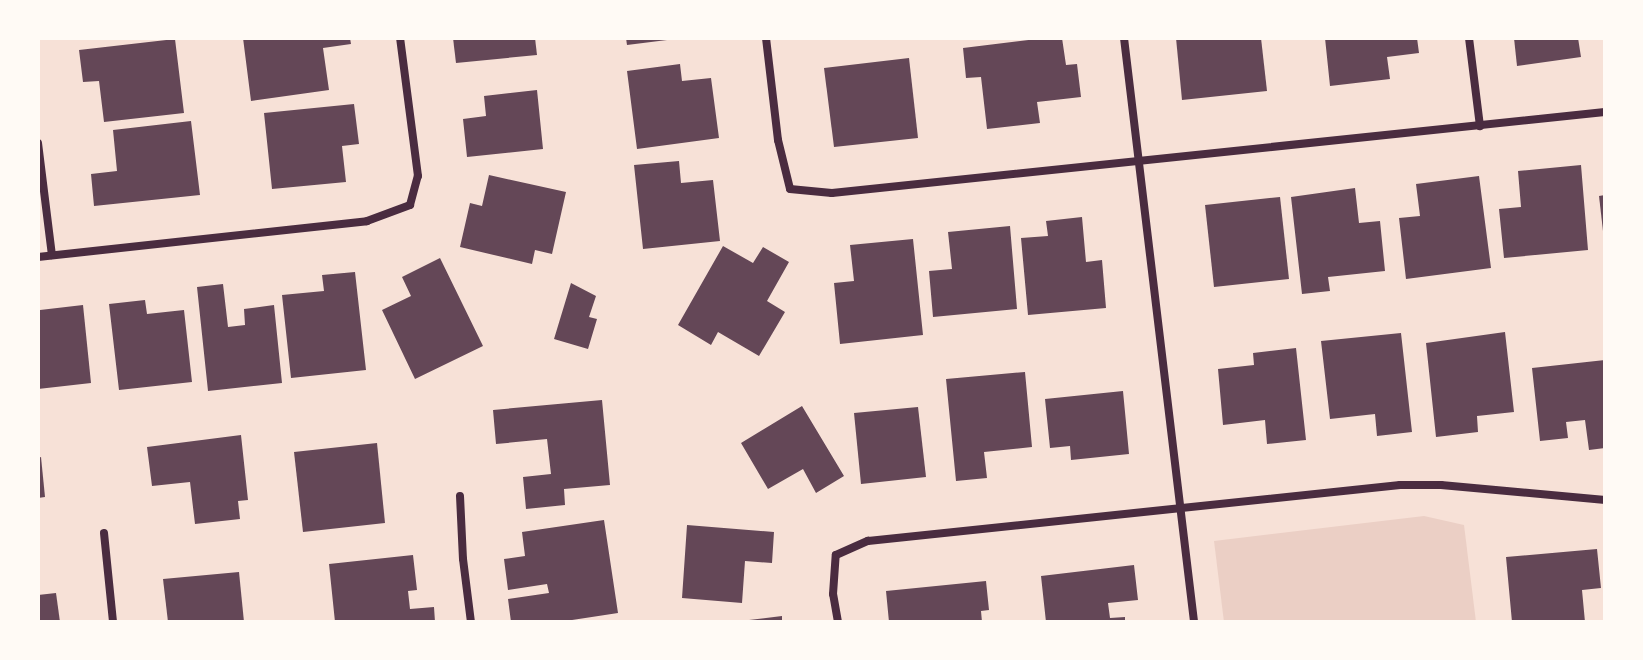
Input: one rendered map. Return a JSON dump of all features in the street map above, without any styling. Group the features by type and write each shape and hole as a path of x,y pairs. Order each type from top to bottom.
{"street":[{"path":"38,257 367,221 410,205 418,176 400,38"},
{"path":"766,38 778,140 790,189 832,193 1605,112"},
{"path":"1124,38 1194,622"},
{"path":"1469,38 1480,126"},
{"path":"38,143 52,255"},
{"path":"838,622 833,594 836,555 868,541 1400,485 1441,485 1605,500"},
{"path":"460,496 463,559 471,622"},
{"path":"104,533 113,622"}],"shaded area":[{"path":"1424,516 1464,525 1476,622 1224,622 1214,541"}],"building":[{"path":"243,38 350,38 351,44 323,48 329,90 251,101"},
{"path":"453,38 535,38 537,55 456,63"},
{"path":"626,38 667,38 667,40 627,45"},
{"path":"1062,38 1066,65 1077,64 1081,97 1037,102 1040,123 987,129 981,77 966,78 963,48"},
{"path":"1176,38 1261,38 1267,91 1182,100"},
{"path":"1325,38 1417,38 1419,53 1387,57 1390,79 1330,86"},
{"path":"1514,38 1578,38 1581,57 1517,66"},
{"path":"175,39 184,113 104,122 99,81 83,82 79,50"},
{"path":"909,58 918,138 834,147 824,68"},
{"path":"680,64 682,81 711,78 719,138 637,149 627,71"},
{"path":"537,90 543,149 467,157 463,119 486,116 484,96"},
{"path":"354,104 359,144 342,146 346,182 272,189 264,113"},
{"path":"191,121 200,195 94,206 91,174 117,171 113,130"},
{"path":"679,161 681,183 713,180 720,241 643,249 634,165"},
{"path":"1581,165 1588,250 1504,258 1499,209 1521,207 1518,171"},
{"path":"489,175 566,192 552,254 535,250 532,264 460,247 470,203 482,206"},
{"path":"1479,176 1491,268 1406,279 1399,218 1420,216 1416,184"},
{"path":"1355,188 1359,223 1380,221 1385,271 1328,277 1330,291 1302,294 1291,197"},
{"path":"1605,195 1605,231 1603,231 1599,196"},
{"path":"1280,197 1289,279 1214,287 1205,205"},
{"path":"1082,217 1086,262 1102,260 1106,308 1028,315 1021,238 1048,236 1046,221"},
{"path":"1010,226 1017,309 933,317 929,271 952,269 948,232"},
{"path":"913,239 923,335 840,344 834,283 854,281 850,245"},
{"path":"723,246 753,263 763,247 789,262 767,301 785,312 759,356 718,332 711,345 678,325"},
{"path":"440,258 483,346 415,379 382,310 411,296 402,277"},
{"path":"355,272 366,370 291,378 282,295 324,291 322,275"},
{"path":"571,283 596,296 589,317 597,319 588,349 554,339"},
{"path":"223,284 228,327 245,325 244,309 274,305 282,383 208,391 197,287"},
{"path":"145,300 147,314 184,310 192,382 119,390 109,304"},
{"path":"83,305 91,383 38,389 40,310"},
{"path":"1505,332 1514,412 1477,416 1478,432 1436,437 1426,343"},
{"path":"1401,333 1412,432 1377,436 1375,414 1330,419 1321,341"},
{"path":"1296,348 1306,440 1267,444 1265,420 1223,425 1218,369 1254,365 1253,353"},
{"path":"1605,360 1605,448 1589,450 1585,420 1566,422 1568,438 1540,441 1532,368"},
{"path":"1025,372 1032,447 984,452 987,478 956,481 946,379"},
{"path":"1123,391 1129,454 1071,460 1070,446 1050,448 1045,399"},
{"path":"602,400 610,485 564,489 565,505 526,509 523,477 551,474 547,439 496,444 493,410"},
{"path":"802,406 844,476 816,493 803,469 768,489 741,443"},
{"path":"918,407 926,477 861,484 854,413"},
{"path":"241,435 248,500 238,501 240,519 195,524 190,482 152,486 147,447"},
{"path":"377,443 385,523 303,532 294,452"},
{"path":"41,457 45,497 38,498 38,458"},
{"path":"604,520 618,613 559,622 511,622 508,599 549,593 547,584 508,590 504,559 525,556 522,532"},
{"path":"687,525 774,532 772,563 745,561 742,603 682,598"},
{"path":"1597,549 1601,588 1582,590 1585,622 1512,622 1506,557"},
{"path":"413,555 417,590 408,591 410,609 434,607 435,622 335,622 329,564"},
{"path":"1134,565 1138,600 1108,603 1110,618 1125,617 1125,622 1046,622 1041,576"},
{"path":"239,572 244,622 168,622 163,579"},
{"path":"986,581 989,610 981,611 982,622 889,622 886,591"},
{"path":"56,593 60,622 38,622 38,595"},
{"path":"782,616 782,622 749,622 749,620"}]}
